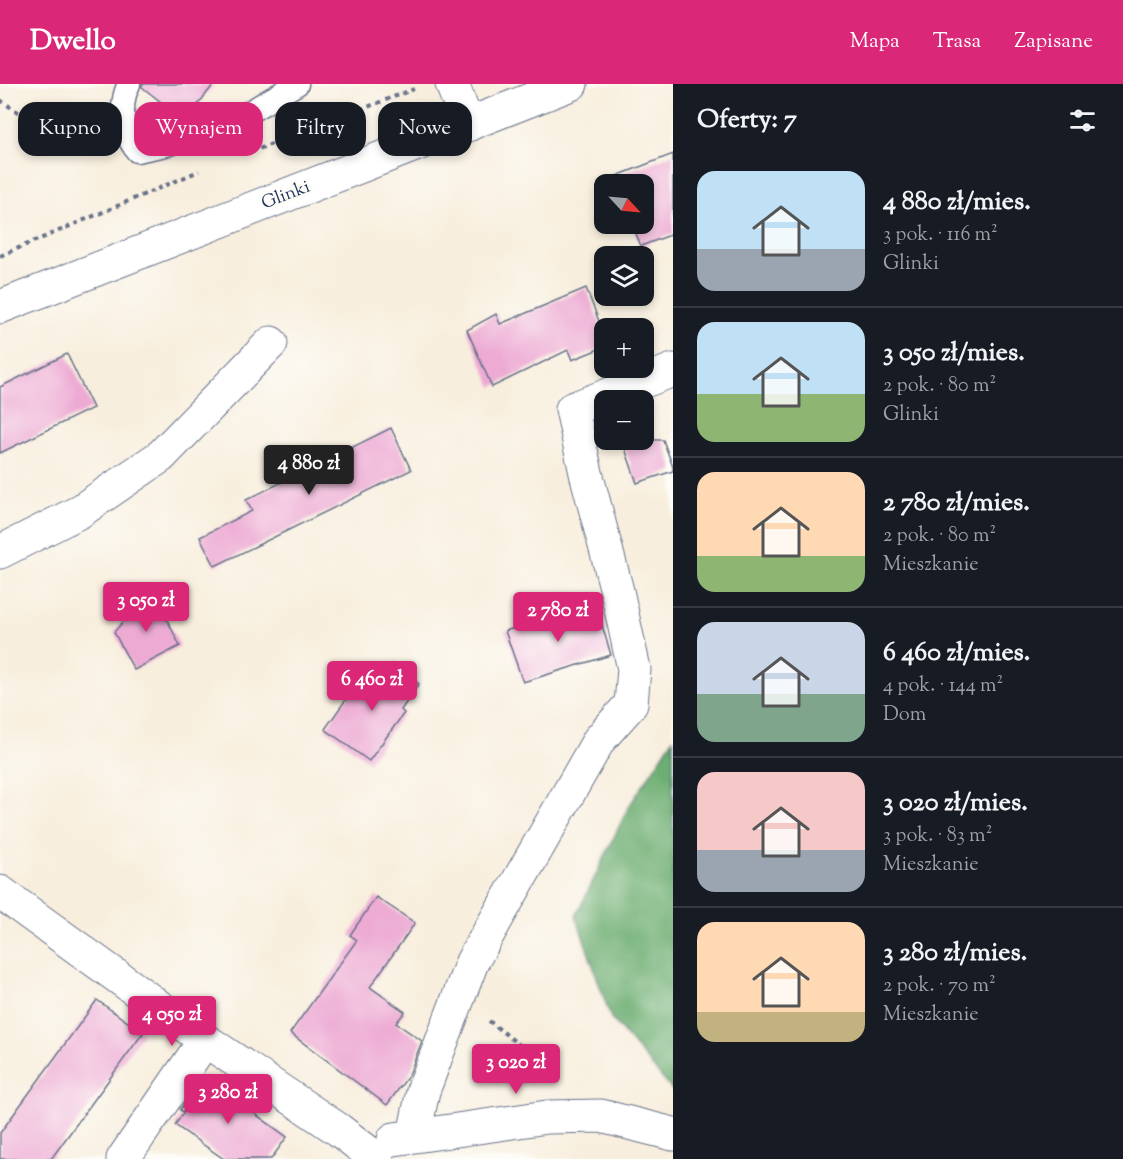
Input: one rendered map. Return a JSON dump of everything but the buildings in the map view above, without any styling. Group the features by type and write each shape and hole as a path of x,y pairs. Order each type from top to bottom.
{"street":[{"path":"452,84 459,102"},
{"name":"Glinki","path":"472,123 571,84"},
{"name":"Glinki","path":"0,307 388,156"},
{"path":"0,552 79,512 161,456 271,343"},
{"path":"414,1135 423,1090 472,962 599,740 631,704 634,669 572,409 673,370"},
{"path":"0,892 206,1040 368,1152 414,1135 547,1117 601,1116 673,1134"},
{"path":"123,1159 206,1040"}],"lane":[{"path":"129,84 123,113 128,137 134,146"},
{"path":"263,104 297,84"}],"path":[{"path":"263,147 419,87"},
{"path":"0,100 57,138 134,151"},
{"path":"0,256 200,171"},
{"path":"458,996 527,1051 578,1116"}],"green space":[{"path":"673,739 673,1091 611,1018 576,916 628,808"}]}
